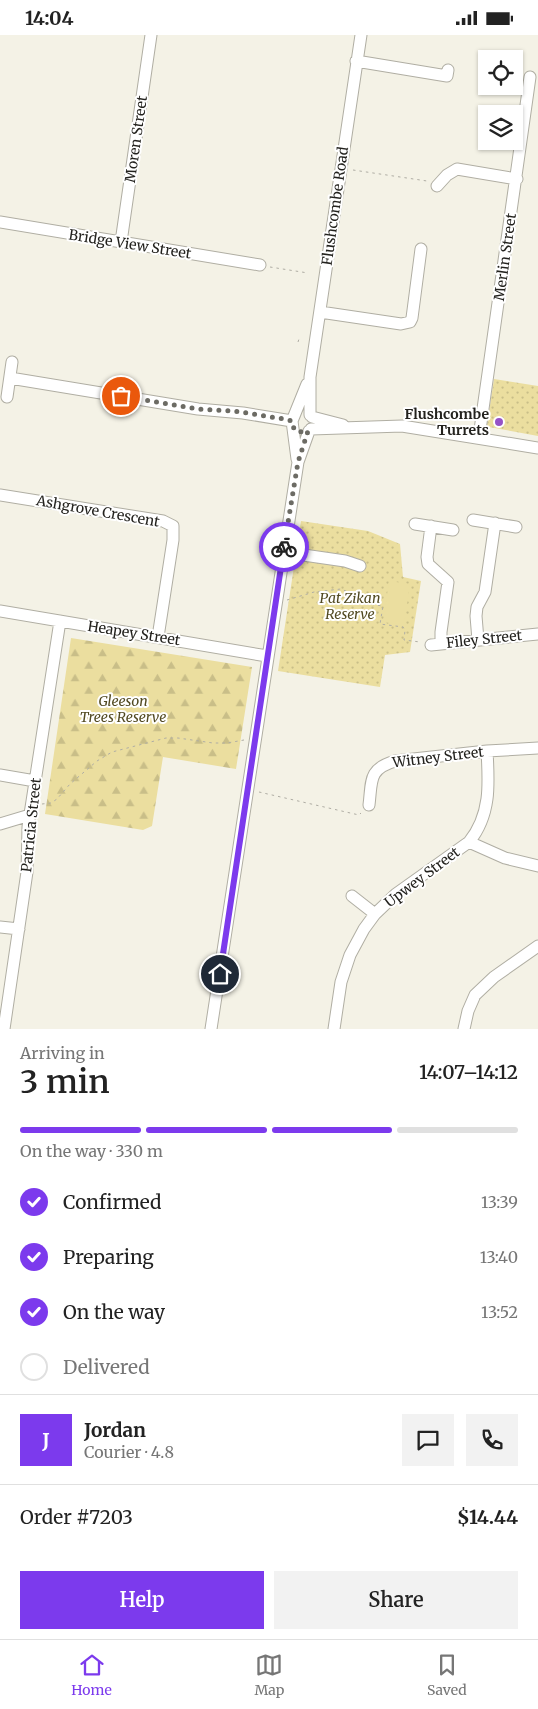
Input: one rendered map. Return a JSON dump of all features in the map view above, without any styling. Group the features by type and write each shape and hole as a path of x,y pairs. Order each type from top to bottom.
{"street":[{"name":"Moren Street","path":"121,242 151,35"},
{"name":"Flushcombe Road","path":"211,1029 283,552 298,462 310,423 310,377 361,35"},
{"path":"356,61 447,76 448,70"},
{"name":"Merlin Street","path":"479,437 530,77"},
{"path":"436,186 447,175 457,169 517,179"},
{"name":"Bridge View Street","path":"0,222 260,265"},
{"path":"320,311 401,323 410,322 421,249"},
{"path":"7,397 12,362"},
{"name":"Flushcombe Road","path":"298,462 293,420 310,377"},
{"path":"10,379 198,409 293,420"},
{"path":"293,420 301,411 310,423"},
{"path":"293,420 299,432 310,423 352,427 402,425 538,448"},
{"name":"Ashgrove Crescent","path":"0,495 163,521 174,526 158,637"},
{"path":"473,520 516,527"},
{"path":"478,640 477,607 485,592 495,523"},
{"path":"415,524 453,529"},
{"path":"431,526 428,563 448,582 441,632 436,644"},
{"path":"283,552 346,561 360,567"},
{"name":"Heapey Street","path":"0,611 267,656"},
{"name":"Patricia Street","path":"4,1029 27,872 30,810 60,621"},
{"name":"Filey Street","path":"436,644 538,635"},
{"name":"Witney Street","path":"369,805 372,780 376,770 384,764 395,761 487,751 538,748"},
{"name":"Upwey Street","path":"334,1029 341,982 350,955 374,914 396,894 469,842 476,834 484,815 489,786 487,751"},
{"path":"0,775 35,781"},
{"path":"0,824 30,810"},
{"path":"469,842 505,858 538,866"},
{"path":"352,896 374,914"},
{"path":"0,927 19,929"},
{"path":"464,1029 474,995 494,977 538,946"}],"path":[{"path":"353,170 429,181 436,186"},
{"path":"260,265 308,273"},
{"path":"287,600 331,589 341,589 347,591 361,603 383,606 380,624 403,627 405,630 404,640 436,644"},
{"path":"30,810 57,799 70,784 104,755 119,750 166,738 214,743 244,740"},
{"path":"258,792 359,815 369,805"}],"green space":[{"path":"494,379 538,386 538,436 489,427 487,425"},
{"name":"Pat Zikan Reserve","path":"301,521 368,531 400,544 403,577 421,581 410,652 385,655 380,687 278,671"},
{"path":"389,581 410,584 404,625 383,622"},
{"name":"Gleeson Trees Reserve","path":"71,638 252,667 236,769 163,757 152,826 143,830 45,814"}],"way so far":[{"path":"121,396 198,409 234,411 284,419 292,421 292,426 296,431 302,433 308,431 298,462 284,547"}],"place":[{"name":"Flushcombe Turrets","path":"499,422"}],"route":[{"path":"220,974 284,547"}]}
